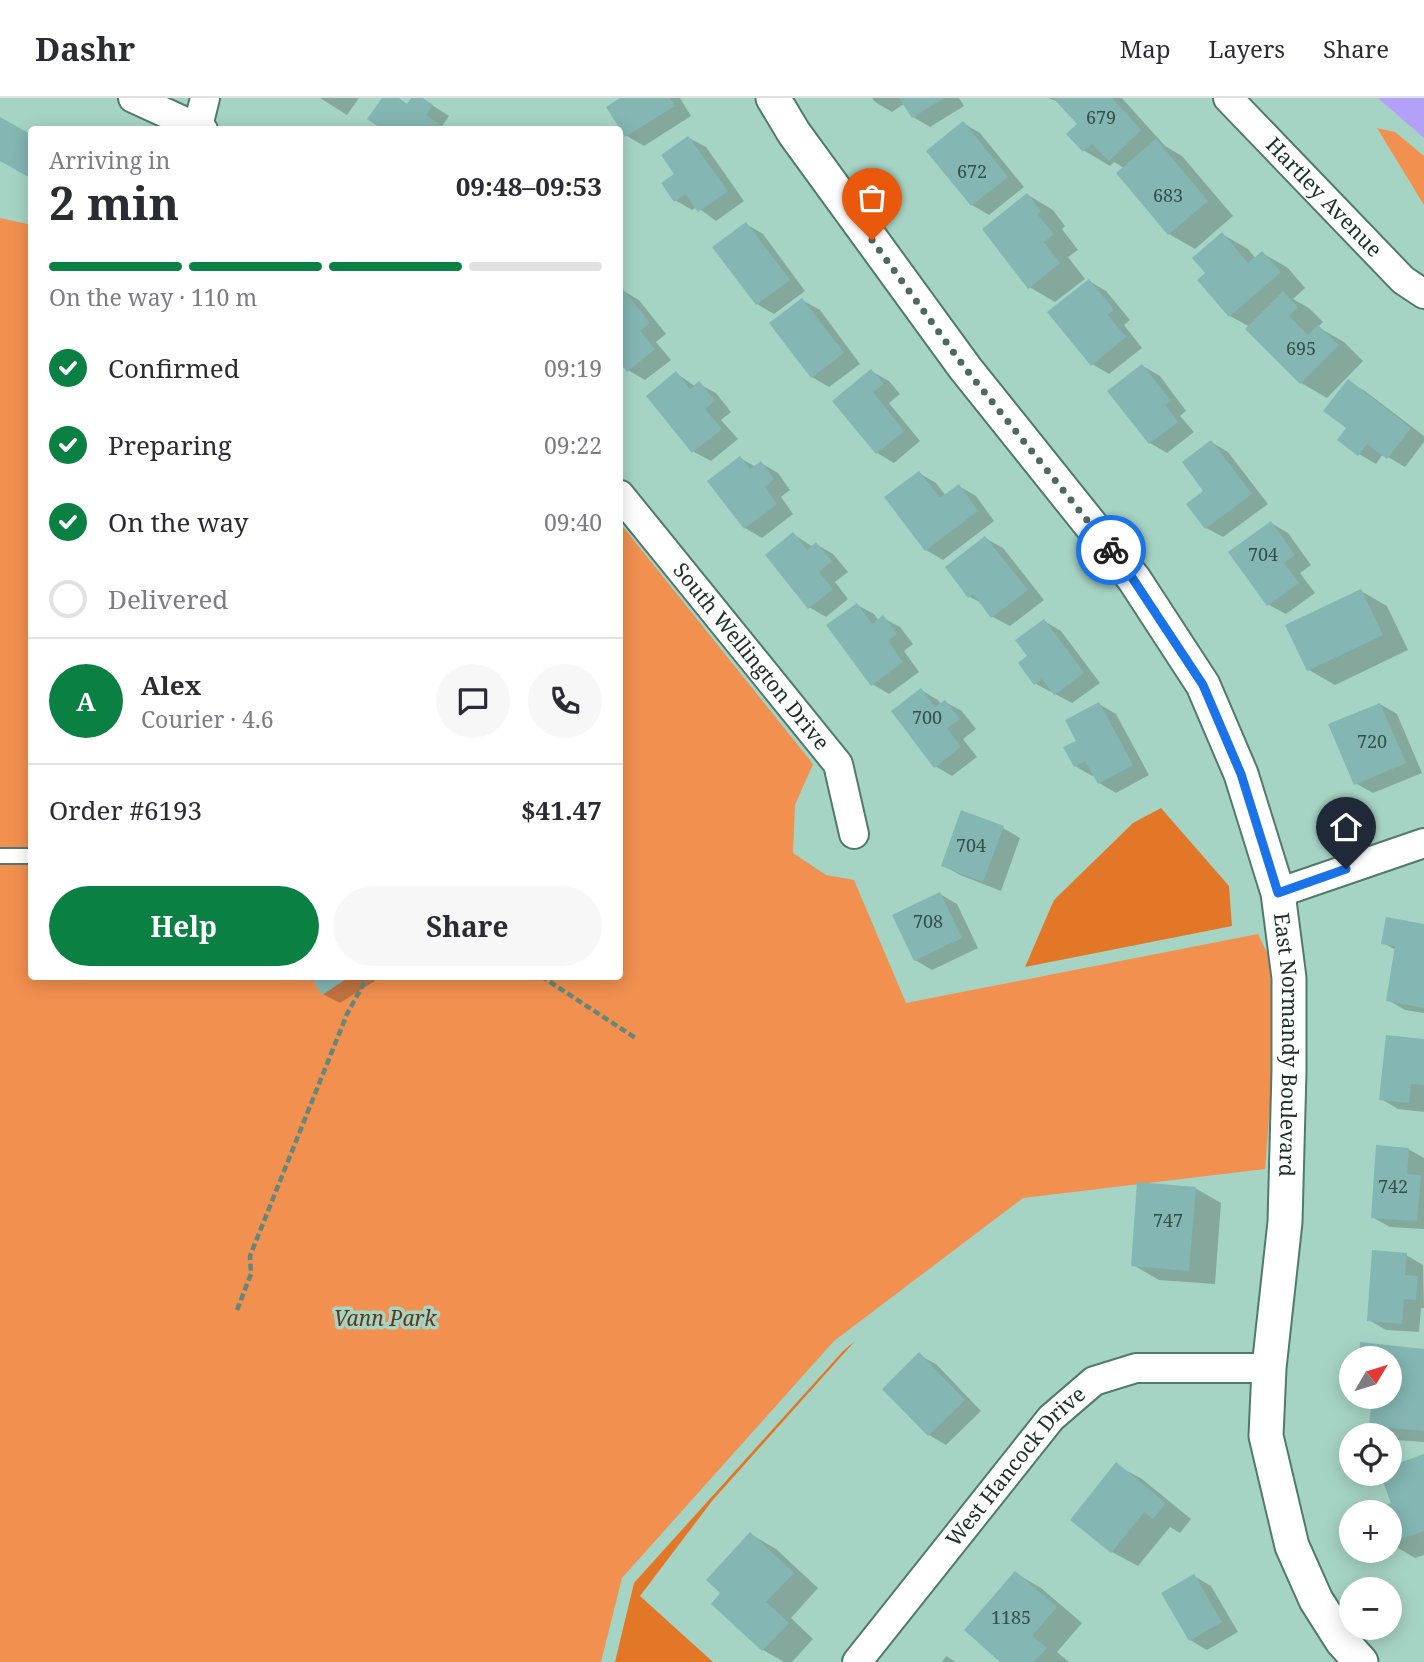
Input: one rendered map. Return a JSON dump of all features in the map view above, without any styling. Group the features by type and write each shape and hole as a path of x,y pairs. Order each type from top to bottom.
{"street":[{"path":"133,98 196,126"},
{"path":"201,126 205,98"},
{"name":"East Normandy Boulevard","path":"773,98 794,134 965,368 1133,579 1203,685 1241,774 1278,893 1289,978 1285,1222 1269,1368 1266,1436 1292,1546 1316,1600 1342,1641 1361,1662"},
{"name":"Hartley Avenue","path":"1228,98 1403,280 1424,294"},
{"name":"South Wellington Drive","path":"623,499 838,764 854,834"},
{"path":"1278,893 1424,843"},
{"name":"West Hancock Drive","path":"857,1662 1051,1418 1094,1381 1136,1368 1269,1368"}],"lane":[{"path":"0,856 28,856"}],"path":[{"path":"237,1310 251,1274 250,1256 347,1014 366,980"},
{"path":"547,980 637,1039"}],"green space":[{"path":"1377,128 1395,132 1424,156 1424,205"},
{"name":"Vann Park","path":"0,218 28,224 28,980 623,980 623,527 813,764 795,805 793,853 826,875 854,880 906,1003 1258,934 1269,957 1275,1043 1265,1169 1023,1198 834,1341 622,1578 601,1662 0,1662"}],"shaded area":[{"path":"1378,98 1424,98 1424,138"},
{"path":"1161,808 1229,886 1232,926 1025,967 1054,900 1133,823"},
{"path":"855,1341 712,1501 640,1596 713,1662 615,1662 634,1583 843,1351"}],"building":[{"path":"382,98 399,98 407,104 411,98 423,98 433,105 426,115 442,126 377,126 367,119"},
{"path":"620,98 670,98 675,106 625,137 623,126 618,126 606,107"},
{"path":"899,98 944,98 912,118"},
{"path":"1053,98 1112,98 1141,130 1109,161 1092,144 1083,152 1066,134 1077,124"},
{"path":"0,117 28,133 28,177 0,161"},
{"path":"963,121 1008,177 971,206 926,151"},
{"path":"688,136 728,191 698,212 685,194 674,202 661,183 674,174 661,155"},
{"path":"1156,139 1208,201 1168,235 1116,173"},
{"path":"1027,193 1041,211 1037,214 1054,234 1044,242 1060,263 1028,289 982,229"},
{"path":"746,222 790,280 756,305 712,247"},
{"path":"1222,232 1248,263 1262,251 1281,272 1229,317 1197,280 1205,273 1192,258"},
{"path":"1089,279 1114,310 1108,315 1126,337 1091,366 1047,312"},
{"path":"623,289 650,323 640,331 655,349 627,372 623,366"},
{"path":"1283,291 1298,307 1289,316 1308,335 1318,325 1339,345 1300,384 1245,329"},
{"path":"802,298 844,353 811,378 769,323"},
{"path":"1142,364 1171,401 1165,405 1178,422 1149,444 1107,391"},
{"path":"871,369 884,384 873,392 904,431 876,454 832,401"},
{"path":"676,371 690,389 699,381 715,401 705,409 722,429 692,453 646,396"},
{"path":"1348,379 1411,428 1387,459 1367,444 1358,456 1337,440 1346,428 1323,411"},
{"path":"1211,440 1252,494 1205,529 1186,504 1203,491 1182,462"},
{"path":"740,456 750,469 761,461 774,479 765,487 777,504 744,529 707,481"},
{"path":"919,471 940,498 959,484 978,511 925,551 884,497"},
{"path":"1271,521 1295,555 1284,563 1299,583 1267,606 1228,552"},
{"path":"793,532 807,550 816,542 832,561 819,572 833,589 808,609 765,555"},
{"path":"985,536 1028,590 991,618 973,594 968,598 945,567"},
{"path":"1361,589 1383,635 1307,671 1285,625"},
{"path":"857,603 872,624 883,615 897,634 888,641 903,662 871,686 826,625"},
{"path":"1044,619 1084,673 1054,695 1042,679 1034,685 1018,663 1027,656 1015,640"},
{"path":"921,688 935,707 945,700 960,719 947,728 961,747 934,768 891,711"},
{"path":"1099,702 1133,765 1098,784 1085,761 1074,767 1063,747 1076,741 1065,720"},
{"path":"1380,703 1406,763 1354,785 1328,724"},
{"path":"961,810 1004,826 983,882 941,866"},
{"path":"940,892 962,938 914,961 892,915"},
{"path":"1386,917 1424,924 1424,1008 1386,1001 1395,946 1381,944"},
{"path":"313,980 345,980 322,995"},
{"path":"1386,1035 1424,1039 1424,1085 1411,1084 1409,1103 1379,1100"},
{"path":"1376,1145 1409,1148 1407,1174 1421,1175 1417,1221 1371,1218"},
{"path":"1137,1182 1196,1187 1189,1271 1131,1266"},
{"path":"1372,1250 1407,1253 1405,1275 1418,1276 1416,1300 1404,1299 1402,1324 1367,1321"},
{"path":"1360,1342 1397,1346 1360,1346"},
{"path":"1402,1347 1424,1349 1424,1431 1402,1429 1402,1423 1369,1423 1371,1409 1402,1409"},
{"path":"919,1352 965,1400 928,1436 882,1389"},
{"path":"1424,1454 1424,1531 1402,1539 1402,1500 1390,1500 1385,1486 1402,1486 1402,1462"},
{"path":"1116,1462 1166,1503 1153,1519 1144,1512 1111,1553 1070,1520"},
{"path":"750,1532 794,1573 766,1602 789,1623 762,1651 711,1604 720,1593 706,1580"},
{"path":"1015,1571 1057,1607 1032,1636 1047,1648 1034,1662 1000,1662 964,1630"},
{"path":"1194,1574 1222,1622 1189,1641 1161,1593"}],"way so far":[{"path":"872,240 965,368 1111,550"}],"route":[{"path":"1111,550 1203,685 1241,774 1278,893 1346,869"}]}
